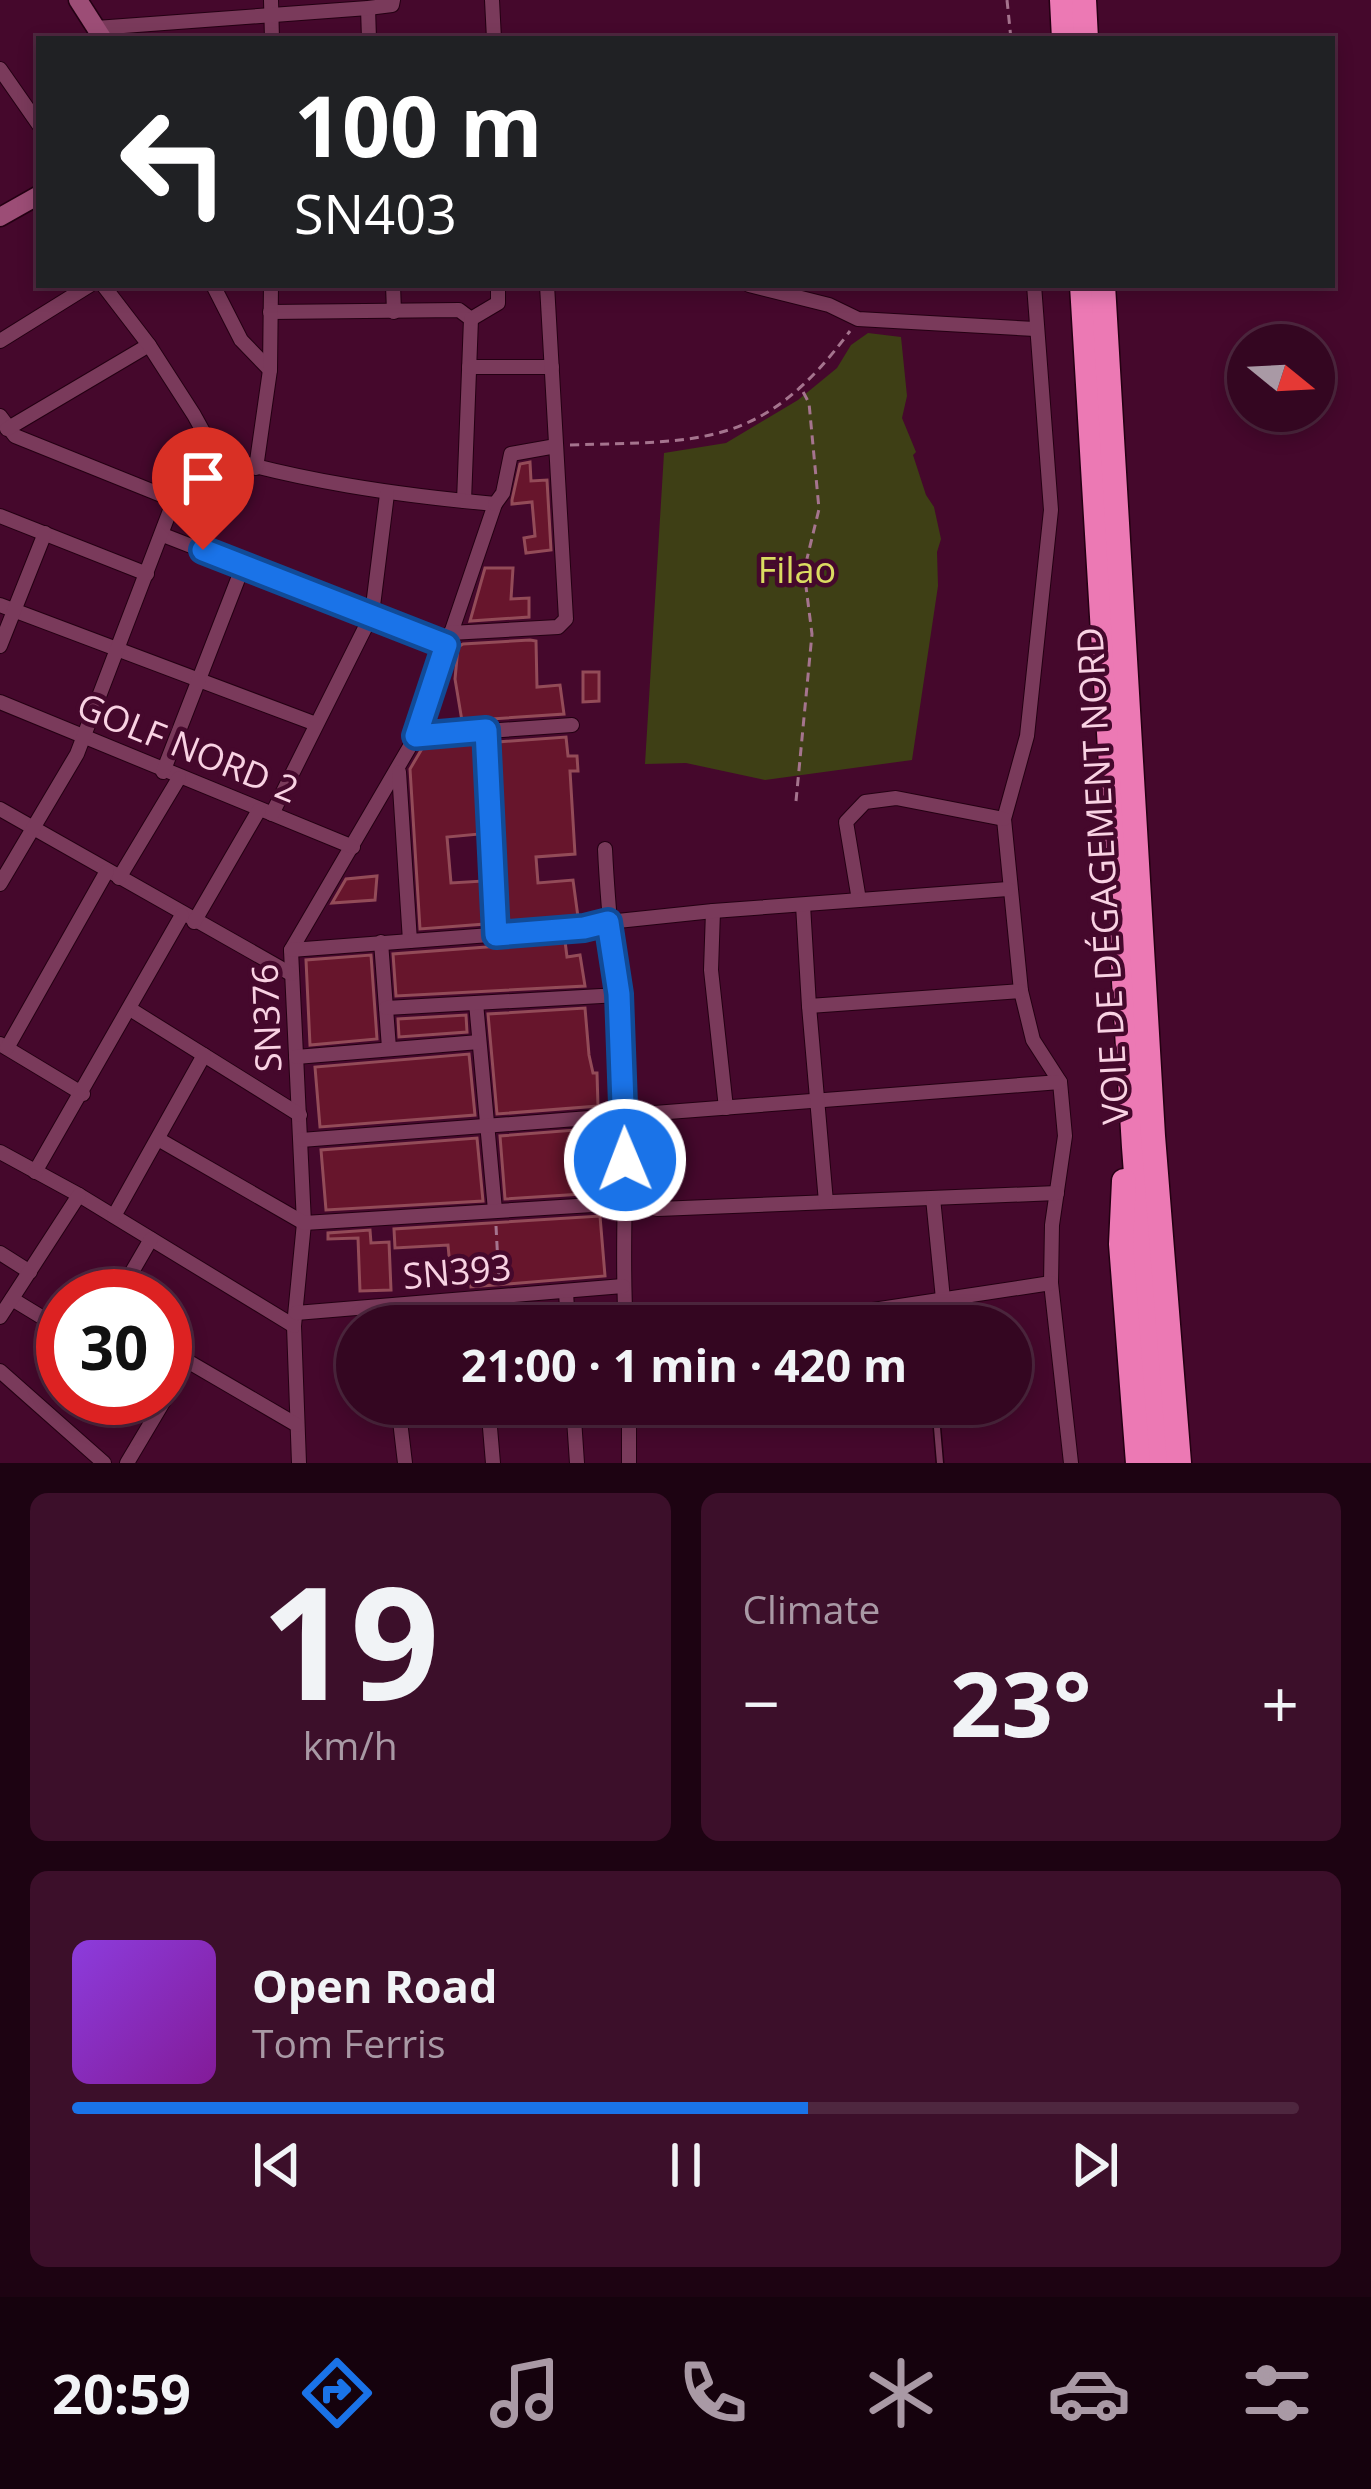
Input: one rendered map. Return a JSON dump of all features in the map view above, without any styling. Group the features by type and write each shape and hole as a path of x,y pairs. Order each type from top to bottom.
{"highway":[{"path":"1062,0 1064,36"},
{"path":"1084,0 1086,36"},
{"name":"VOIE DE DÉGAGEMENT NORD","path":"1082,288 1158,1463"},
{"name":"VOIE DE DÉGAGEMENT NORD","path":"1103,288 1151,1114 1179,1463"},
{"path":"1133,1131 1126,1161 1121,1244 1138,1463"}],"street":[{"path":"78,0 99,33 271,6 368,8 391,5 393,0"},
{"path":"184,0 185,20"},
{"path":"492,0 494,36"},
{"path":"271,6 272,36"},
{"path":"368,8 369,36"},
{"path":"0,69 36,121"},
{"path":"0,217 36,197"},
{"path":"0,341 85,288"},
{"path":"1,879 77,754 174,500 205,452 202,430 149,345 105,288"},
{"path":"215,288 241,340 270,370"},
{"path":"256,468 270,370 271,288"},
{"path":"393,288 394,311"},
{"path":"471,319 498,303 498,288"},
{"path":"163,535 448,639 564,624 548,288"},
{"path":"761,288 829,305 858,319 1035,328"},
{"path":"1034,288 1051,510 1027,736 1004,819 1021,991 1033,1040 1060,1082 1065,1136 1051,1283 1071,1463"},
{"path":"270,312 459,310 471,319"},
{"path":"464,502 471,319"},
{"path":"149,345 4,423 15,436 174,500"},
{"path":"470,367 552,367"},
{"name":"SN376","path":"299,1463 295,1320 304,1223 291,950 416,736 495,504 503,493 512,454 556,446"},
{"path":"205,452 256,468 387,494 495,504"},
{"path":"35,1172 130,1010 188,918 266,812 316,724 372,614 387,494"},
{"path":"0,516 147,574"},
{"path":"0,646 7,608 46,533"},
{"path":"163,772 243,566"},
{"path":"7,608 316,724"},
{"name":"GOLF NORD 2","path":"0,702 353,847"},
{"path":"416,736 572,725"},
{"path":"486,730 496,935"},
{"path":"399,770 410,941"},
{"path":"83,1094 3,1046 179,778"},
{"path":"859,900 847,822 865,802 896,798 1004,819"},
{"path":"0,809 291,974"},
{"path":"605,849 625,1118 624,1305"},
{"path":"291,950 1008,889"},
{"path":"802,904 826,1202"},
{"path":"713,911 711,970 726,1108"},
{"path":"381,942 389,1048"},
{"path":"809,1006 1021,991"},
{"path":"386,1008 619,994"},
{"path":"476,1003 495,1210"},
{"path":"130,1010 300,1115"},
{"path":"296,1057 479,1042"},
{"path":"114,1216 204,1055"},
{"path":"302,1140 1060,1082"},
{"path":"158,1139 304,1223 625,1203 658,1209 1057,1192"},
{"path":"0,1152 295,1320"},
{"path":"0,1317 80,1195"},
{"path":"933,1198 944,1299"},
{"path":"133,1269 151,1238"},
{"path":"0,1253 30,1272"},
{"path":"905,1305 1051,1283"},
{"name":"SN393","path":"408,1305 623,1286"},
{"path":"566,1292 567,1305"},
{"path":"478,1298 479,1305"},
{"path":"12,1299 36,1314"},
{"name":"SN393","path":"295,1320 336,1314"},
{"path":"192,1365 297,1425"},
{"path":"0,1371 104,1463"},
{"path":"127,1463 148,1425"},
{"path":"400,1425 404,1463"},
{"path":"490,1425 494,1463"},
{"path":"574,1425 577,1463"},
{"path":"628,1425 629,1463"}],"lane":[{"path":"937,1425 940,1463"}],"path":[{"path":"1007,0 1011,36"},
{"path":"556,446 673,443 731,432 772,410 800,386 858,319"},
{"path":"796,801 812,634 804,571 819,509 809,403 800,386"},
{"path":"495,1210 500,1296"}],"green space":[{"name":"Filao","path":"868,333 901,337 907,396 902,418 941,539 912,760 765,780 686,763 645,764 664,453 726,443 798,400 837,368 851,345"}],"building":[{"path":"530,462 531,481 547,480 551,550 526,553 524,538 535,536 532,502 512,504 512,500 520,464"},
{"path":"485,568 513,568 511,599 529,598 529,617 470,621"},
{"path":"536,641 537,687 560,685 564,714 462,721 455,679 458,647"},
{"path":"583,672 599,672 599,701 583,702"},
{"path":"566,737 568,756 577,756 578,771 570,771 575,854 536,857 538,883 573,880 578,917 508,922 498,742"},
{"path":"475,743 480,834 447,837 451,883 483,881 485,924 420,929 410,769 423,747"},
{"path":"377,876 375,900 332,903 346,879"},
{"path":"565,941 567,957 580,955 585,986 396,996 393,954"},
{"path":"371,955 377,1039 310,1045 306,960"},
{"path":"585,1008 598,1106 497,1114 488,1014"},
{"path":"466,1015 467,1032 399,1037 398,1019"},
{"path":"469,1054 475,1115 320,1127 315,1067"},
{"path":"614,1127 614,1192 505,1199 500,1136"},
{"path":"477,1138 483,1201 326,1210 321,1150"},
{"path":"600,1216 605,1276 471,1287 470,1266 450,1267 448,1245 395,1248 394,1229"},
{"path":"370,1230 371,1243 389,1242 391,1290 360,1291 358,1238 328,1239 328,1233"}],"route":[{"path":"203,550 446,645 416,736 486,730 496,935 608,922 619,994 625,1160"}]}
